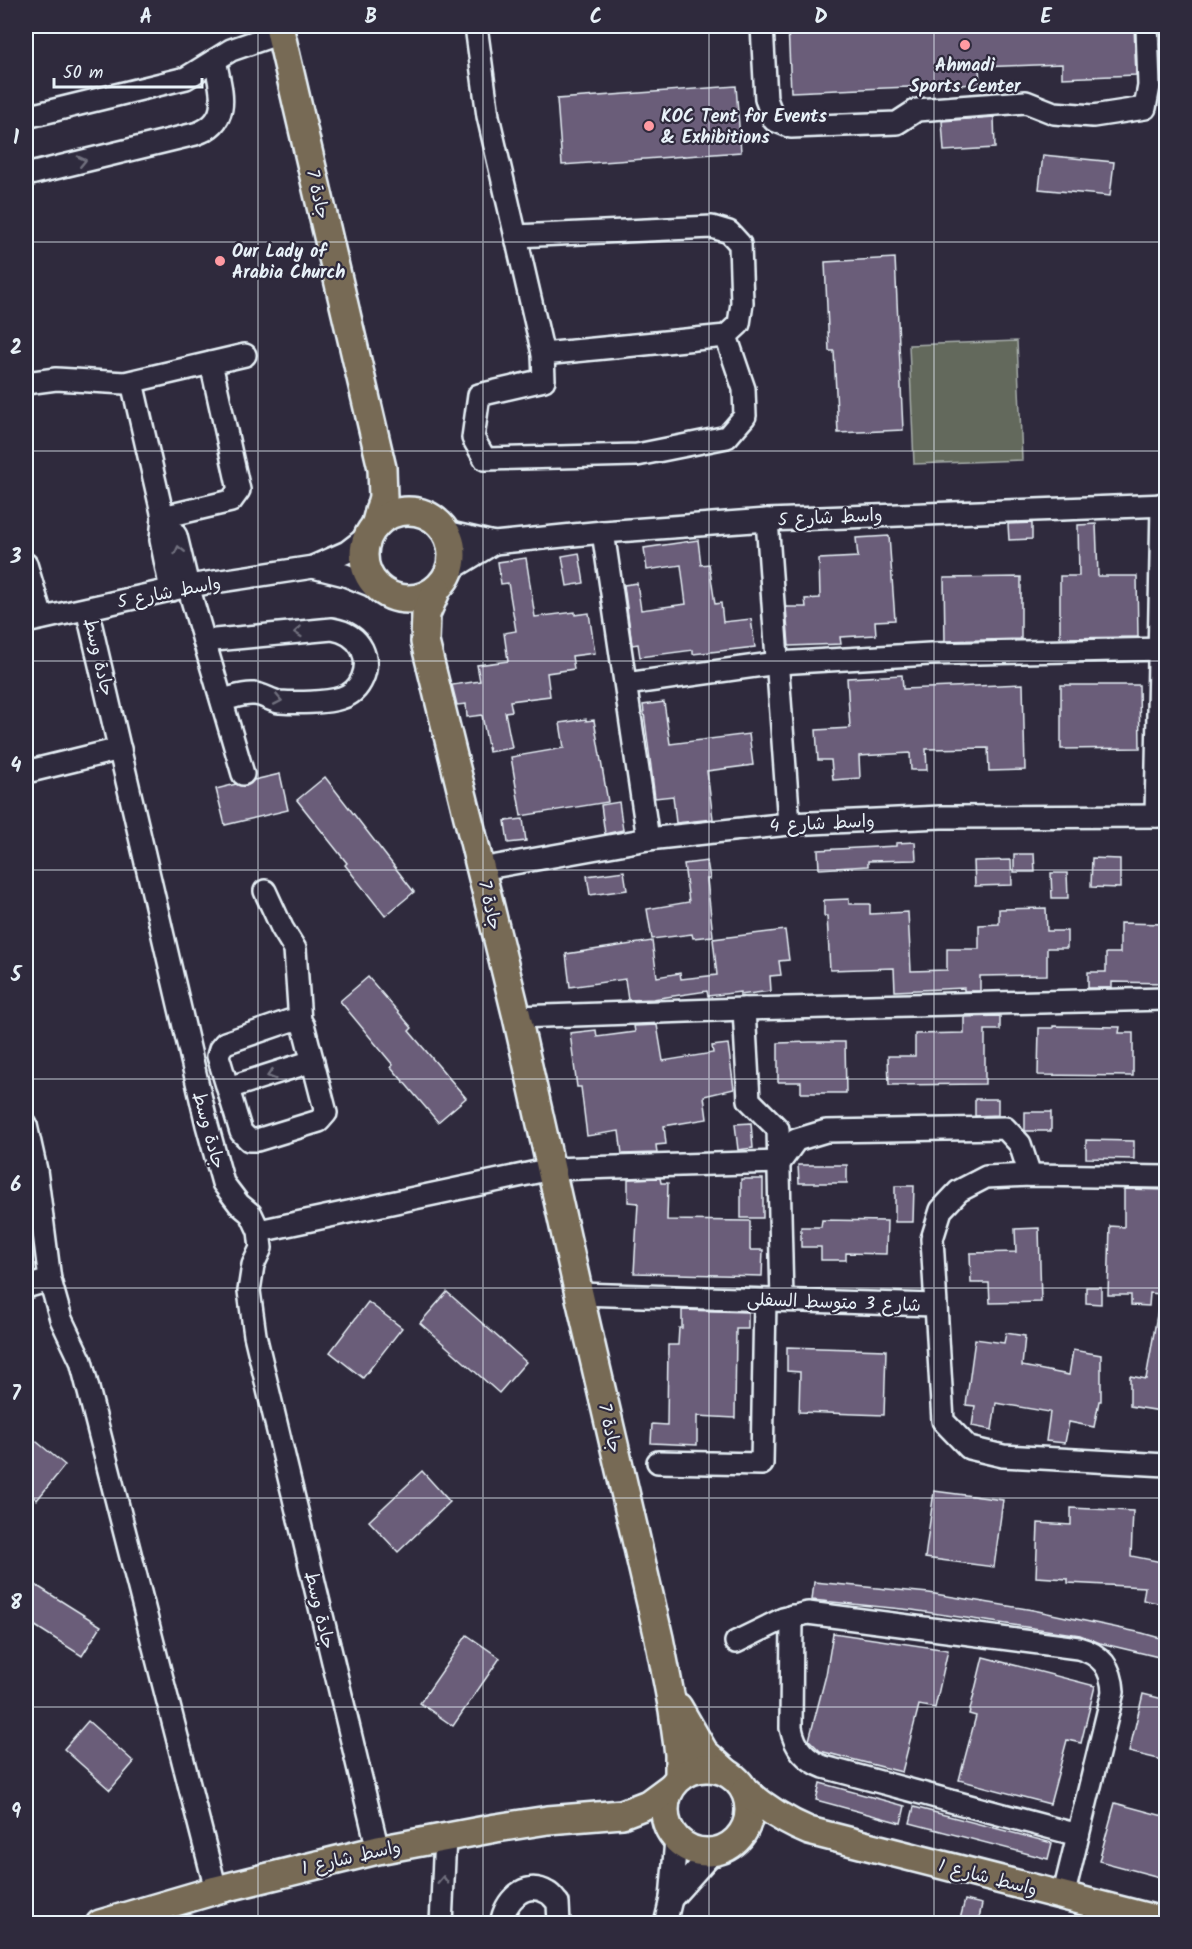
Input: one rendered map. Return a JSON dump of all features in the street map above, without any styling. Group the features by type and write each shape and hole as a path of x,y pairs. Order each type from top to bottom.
{"main road":[{"name":"جادة 7","path":"279,29 382,468 396,494 421,513"},
{"name":"جادة 7","path":"372,531 383,497 382,468"},
{"path":"404,511 421,513 435,520 446,532 451,544 452,557 443,579 424,596 409,599 387,593 371,578 366,564 365,549 372,531 388,516 404,511"},
{"name":"جادة 7","path":"443,579 426,614 425,642 517,1017 670,1687 679,1754 675,1782"},
{"name":"جادة 7","path":"387,593 410,616 425,642"},
{"name":"جادة 7","path":"670,1687 687,1724 700,1745 725,1771"},
{"path":"713,1768 725,1771 740,1783 745,1791 749,1802 747,1825 741,1836 723,1850 699,1852 687,1847 673,1836 665,1809 675,1782 690,1771 713,1768"},
{"name":"واسط شارع 1","path":"100,1923 154,1916 216,1890 378,1850 548,1820 622,1814 648,1804 675,1782"},
{"name":"واسط شارع 1","path":"745,1791 764,1808 809,1831 1064,1897 1095,1914 1167,1922"},
{"name":"واسط شارع 1","path":"608,1816 640,1821 673,1836"},
{"name":"واسط شارع 1","path":"741,1836 809,1831"}],"street":[{"path":"476,26 488,116 543,354 544,380 479,395 473,438 485,459 637,455 727,438 744,416 744,389 726,336"},
{"path":"762,26 766,99 774,120 791,127 897,123 917,110 1026,102 1054,113 1093,116 1145,108 1149,86 1147,26"},
{"path":"26,117 175,82 196,73 240,46 279,29"},
{"path":"26,175 195,134 210,127 216,121 222,106 215,60"},
{"path":"516,236 712,227 729,232 740,244 742,303 739,324 726,336 543,354"},
{"path":"26,384 47,379 117,384 245,356"},
{"path":"163,517 231,501 238,495 238,481 211,363"},
{"path":"132,382 163,517 176,536 179,588 204,641 243,774"},
{"path":"1162,816 1164,504"},
{"name":"واسط شارع 5","path":"446,532 494,543 603,532 767,520 1164,504"},
{"path":"767,520 789,824"},
{"name":"واسط شارع 5","path":"34,620 179,588 314,567 347,552 372,531"},
{"path":"603,532 648,839"},
{"name":"واسط شارع 5","path":"443,579 494,543"},
{"path":"26,564 34,620"},
{"name":"واسط شارع 5","path":"314,567 345,575 387,593"},
{"name":"جادة وسط","path":"87,609 196,1078 223,1183 239,1204 251,1214 259,1231 261,1248 253,1265 249,1291 255,1335 378,1850"},
{"path":"204,641 332,629 339,630 355,639 364,655 364,674 361,682 356,689 341,698 282,702 256,694 248,694 222,700"},
{"path":"626,684 778,663 930,654 1163,649"},
{"path":"26,772 120,749"},
{"name":"واسط شارع 4","path":"481,869 648,839 789,824 941,817 1162,816"},
{"path":"265,891 282,928 296,949 300,1022 304,1028 326,1109 325,1116 319,1121 257,1140 249,1140 242,1136 224,1075 220,1048 225,1043 292,1020 300,1022"},
{"path":"517,1017 1167,999"},
{"path":"658,1462 762,1464 774,1300 780,1162 778,1129 749,1100 744,1009"},
{"path":"196,1078 313,1061"},
{"path":"26,1125 36,1170 50,1280 61,1319 81,1361 216,1890"},
{"path":"780,1162 796,1140 826,1131 1005,1128 1020,1144 1030,1175"},
{"path":"259,1231 551,1169 780,1162"},
{"name":"شارع 3 متوسط السفلى","path":"579,1294 935,1305 932,1239 941,1210 959,1191 986,1178 1030,1175 1167,1177"},
{"path":"26,1287 50,1280"},
{"path":"935,1305 943,1421 969,1449 1003,1456 1167,1465"},
{"path":"736,1642 792,1616 817,1614 1078,1648 1090,1651 1100,1658 1110,1674 1113,1692 1064,1897"},
{"path":"792,1616 791,1728 794,1739 805,1757 824,1767 1078,1835"},
{"path":"665,1923 670,1899 673,1836"},
{"path":"441,1923 445,1837"},
{"path":"670,1899 713,1852"},
{"path":"501,1923 504,1911 514,1896 524,1890 535,1889 548,1893 558,1903 559,1923"}],"green space":[{"path":"1017,341 1022,460 914,464 909,345"}],"building":[{"name":"Ahmadi Sports Center","path":"788,26 1134,26 1136,75 1062,78 1062,64 979,67 980,84 791,92"},
{"name":"KOC Tent for Events & Exhibitions","path":"736,86 741,152 562,165 557,99"},
{"path":"994,117 995,148 944,151 942,121"},
{"path":"1043,155 1114,162 1110,196 1039,189"},
{"path":"895,258 903,430 838,433 834,351 829,351 825,262"},
{"path":"1032,523 1032,539 1009,540 1008,524"},
{"path":"1096,524 1098,576 1137,576 1138,637 1060,638 1060,576 1079,576 1078,525"},
{"path":"889,536 895,620 875,621 876,635 840,637 841,644 789,646 786,607 806,607 805,599 820,598 819,559 858,557 856,538"},
{"path":"698,540 701,565 709,564 715,604 721,603 723,622 751,619 755,647 693,654 693,650 640,657 638,644 632,645 624,585 637,583 641,610 686,604 681,565 647,570 644,548"},
{"path":"579,553 584,583 567,586 562,556"},
{"path":"526,558 535,617 575,612 575,615 589,613 595,653 572,656 574,669 547,673 550,696 510,701 512,711 505,712 512,748 489,752 482,715 467,717 466,704 457,705 452,685 480,681 477,665 508,661 504,633 516,631 508,583 501,584 498,562"},
{"path":"1021,577 1021,639 945,641 944,578"},
{"path":"902,675 903,689 1023,684 1025,770 989,771 988,748 926,749 927,770 911,770 910,753 859,756 860,778 833,780 831,760 818,760 816,730 850,728 847,678"},
{"path":"1061,685 1139,685 1140,748 1061,749"},
{"path":"664,702 670,744 749,734 753,765 707,771 713,819 676,823 673,796 655,798 643,705"},
{"path":"586,719 586,721 594,720 608,802 521,816 511,757 564,748 560,723"},
{"path":"280,774 288,810 225,825 216,789 236,784 246,786 254,780"},
{"path":"325,777 414,892 385,916 297,800"},
{"path":"619,802 623,830 605,834 601,805"},
{"path":"523,819 526,841 508,843 505,821"},
{"path":"915,842 916,860 868,861 868,866 819,869 818,850 896,846 896,843"},
{"path":"1014,854 1034,854 1035,872 1014,872"},
{"path":"1092,858 1120,859 1120,888 1091,887"},
{"path":"1011,860 1012,885 975,886 974,861"},
{"path":"707,861 713,936 693,938 692,934 652,939 647,909 689,902 684,864"},
{"path":"624,871 627,890 590,895 587,876"},
{"path":"1051,873 1067,873 1068,898 1052,898"},
{"path":"849,899 849,904 870,904 870,914 908,912 911,971 947,970 947,949 979,949 979,925 999,924 999,909 1046,908 1047,931 1067,931 1067,948 1047,948 1047,975 980,976 980,991 964,991 964,988 895,991 894,968 830,970 824,900"},
{"path":"1120,923 1167,924 1167,983 1112,982 1112,988 1088,988 1088,972 1106,972 1106,953 1120,953"},
{"path":"785,930 789,960 779,961 781,975 770,976 771,991 708,996 707,991 653,999 628,1000 625,979 570,987 566,954 652,941 657,977 680,973 681,979 717,975 713,939"},
{"path":"368,977 412,1028 409,1031 466,1098 438,1122 391,1067 393,1065 340,1001"},
{"path":"1000,1016 1000,1030 985,1030 985,1084 889,1085 888,1056 915,1056 915,1034 964,1033 964,1017"},
{"path":"657,1025 663,1061 713,1053 712,1046 728,1044 734,1089 704,1096 707,1119 664,1126 666,1144 656,1145 657,1153 622,1154 619,1131 587,1136 581,1087 577,1087 570,1033 596,1030 597,1037 635,1032 634,1026"},
{"path":"1053,1026 1120,1027 1119,1033 1133,1033 1133,1076 1038,1075 1039,1028 1053,1028"},
{"path":"845,1042 846,1093 801,1093 801,1082 778,1082 778,1043"},
{"path":"975,1099 998,1099 998,1115 975,1116"},
{"path":"1025,1112 1051,1112 1051,1131 1025,1131"},
{"path":"751,1123 753,1148 738,1150 735,1124"},
{"path":"1086,1140 1134,1141 1134,1159 1086,1158"},
{"path":"798,1165 847,1165 847,1183 799,1183"},
{"path":"660,1178 661,1183 668,1183 667,1220 750,1221 750,1250 763,1250 762,1276 634,1273 638,1203 628,1202 628,1179"},
{"path":"741,1179 763,1179 763,1218 741,1218"},
{"path":"895,1186 914,1186 913,1222 895,1222"},
{"path":"1124,1189 1167,1190 1167,1279 1160,1279 1160,1294 1150,1293 1149,1306 1131,1305 1131,1295 1108,1295 1110,1226 1124,1227"},
{"path":"822,1220 887,1221 886,1254 846,1253 846,1260 821,1260 821,1247 801,1247 801,1227 821,1227"},
{"path":"1039,1228 1041,1302 990,1303 989,1283 971,1283 970,1253 1016,1252 1015,1229"},
{"path":"1086,1287 1101,1287 1101,1304 1086,1303"},
{"path":"447,1292 526,1362 499,1393 420,1323"},
{"path":"368,1302 402,1328 363,1378 330,1352"},
{"path":"1158,1309 1167,1310 1167,1412 1130,1406 1130,1376 1146,1379"},
{"path":"682,1310 748,1312 748,1329 736,1329 735,1418 697,1416 697,1445 651,1443 652,1424 667,1425 668,1345 678,1345 679,1328 682,1328"},
{"path":"1006,1333 1025,1336 1022,1366 1069,1375 1073,1350 1101,1355 1101,1401 1099,1401 1094,1427 1069,1422 1065,1443 1046,1441 1050,1412 996,1403 992,1430 972,1426 975,1406 966,1405 975,1339 1004,1343"},
{"path":"787,1347 886,1350 884,1415 799,1412 800,1372 787,1371"},
{"path":"26,1433 65,1465 37,1500 26,1490"},
{"path":"422,1471 450,1502 398,1552 369,1521"},
{"path":"934,1491 1003,1500 994,1567 925,1558"},
{"path":"1071,1508 1133,1511 1131,1556 1167,1563 1167,1605 1143,1600 1145,1587 1068,1583 1068,1579 1036,1577 1038,1523 1071,1525"},
{"path":"26,1579 101,1626 82,1656 26,1620"},
{"path":"814,1582 929,1593 1033,1610 1142,1633 1167,1640 1167,1659 1100,1643 1080,1635 912,1610 812,1600"},
{"path":"833,1633 948,1650 935,1708 919,1705 902,1772 820,1751 809,1740 826,1675"},
{"path":"467,1635 500,1658 453,1726 420,1703"},
{"path":"983,1657 1095,1686 1081,1743 1067,1740 1050,1804 959,1780 976,1716 969,1714"},
{"path":"1143,1694 1167,1700 1167,1761 1129,1752"},
{"path":"88,1721 134,1762 110,1790 64,1749"},
{"path":"820,1783 905,1806 901,1823 816,1800"},
{"path":"1115,1803 1167,1817 1167,1879 1099,1861"},
{"path":"914,1807 1052,1843 1048,1859 910,1823"},
{"path":"965,1900 982,1904 978,1923 959,1923"}],"place":[{"name":"Ahmadi Sports Center","path":"965,45"},
{"name":"KOC Tent for Events & Exhibitions","path":"649,126"},
{"name":"Our Lady of Arabia Church","path":"220,261"}]}
